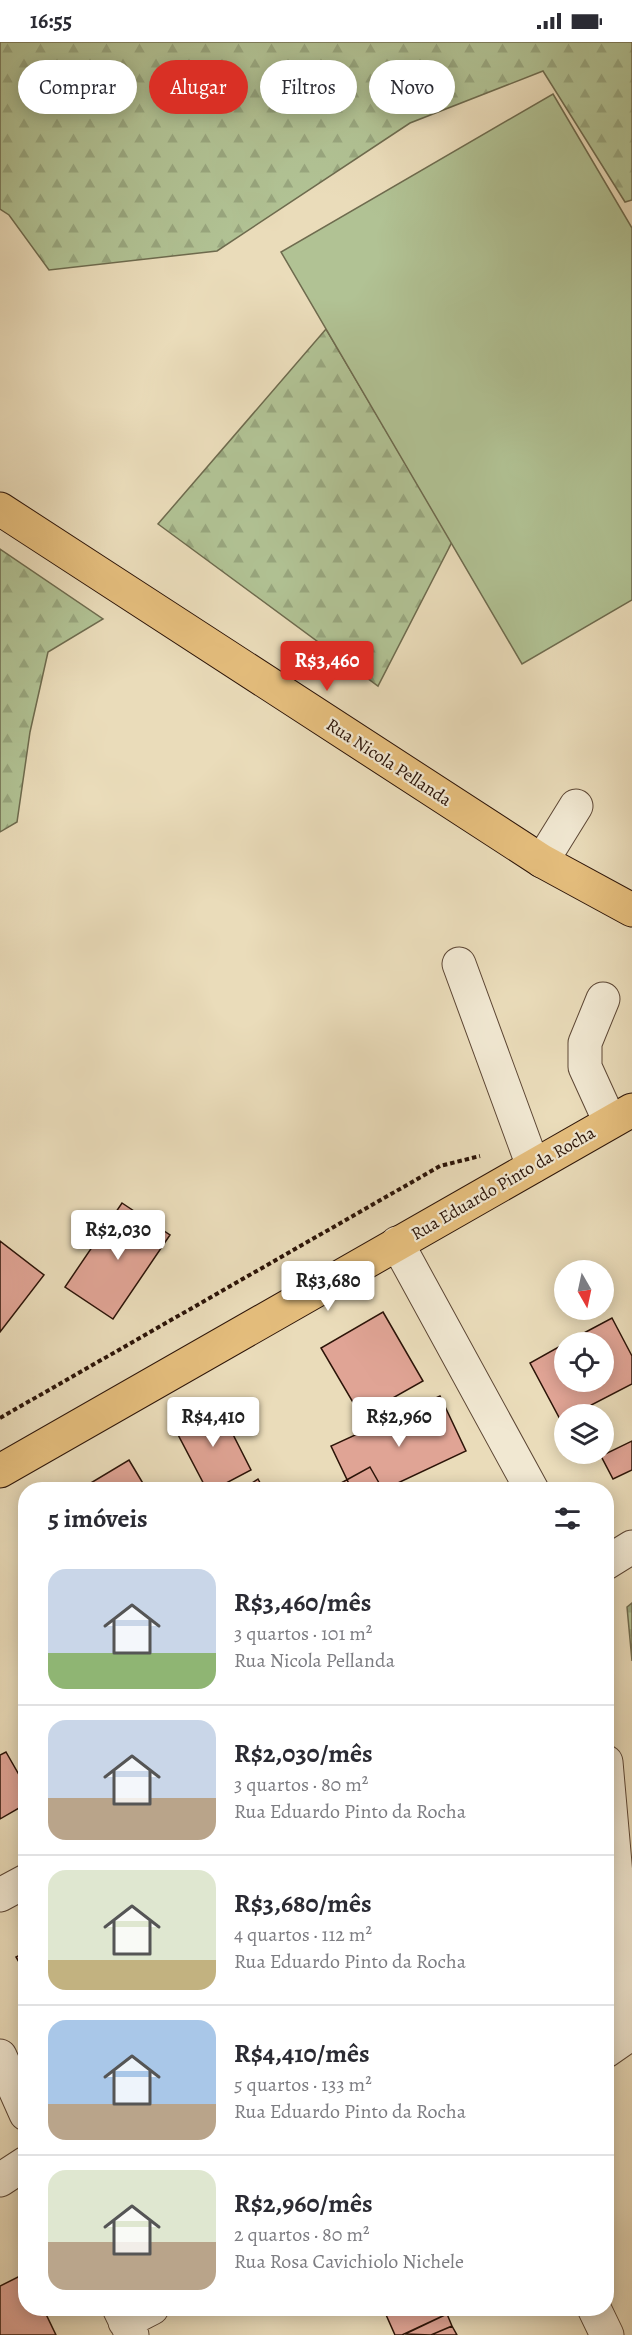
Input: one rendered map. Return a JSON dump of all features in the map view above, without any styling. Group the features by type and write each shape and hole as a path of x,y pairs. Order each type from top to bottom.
{"main road":[{"name":"Rua Nicola Pellanda","path":"0,509 542,861 632,910"},
{"name":"Rua Eduardo Pinto da Rocha","path":"0,1471 398,1243 528,1153 621,1116"}],"street":[{"path":"542,861 576,806"},
{"path":"459,964 528,1153"},
{"path":"603,999 585,1043 585,1067 621,1116"},
{"path":"398,1243 528,1482"},
{"path":"614,1558 632,1547"},
{"path":"0,1894 18,1885"},
{"path":"614,1892 623,2039"},
{"path":"0,2056 18,2096"},
{"path":"0,2180 18,2168"},
{"path":"598,2316 607,2335"}],"path":[{"path":"0,1418 440,1166 510,1149 528,1153"}],"green space":[{"path":"0,42 632,42 632,200 625,202 543,71 455,105 455,60 369,60 369,114 433,114 410,123 217,251 49,270 9,215 0,209"},
{"path":"553,94 632,228 632,600 522,664 281,252"},
{"path":"326,329 452,542 378,686 158,524"},
{"path":"0,549 103,619 48,652 30,732 17,822 0,832"},
{"path":"632,1603 632,1661 627,1607"}],"building":[{"path":"122,1203 170,1235 113,1319 65,1287"},
{"path":"0,1241 44,1275 0,1332"},
{"path":"383,1312 423,1381 361,1416 321,1348"},
{"path":"608,1320 613,1320 632,1356 632,1384 593,1404 554,1404 554,1408 530,1363 554,1350 554,1392 614,1392 614,1332 586,1332"},
{"path":"440,1396 466,1451 400,1482 348,1482 331,1446"},
{"path":"218,1405 251,1470 228,1482 203,1482 174,1427"},
{"path":"632,1441 632,1470 613,1479 605,1464 614,1464 614,1450"},
{"path":"129,1460 142,1482 92,1482"},
{"path":"370,1467 378,1482 343,1482"},
{"path":"6,1752 18,1773 18,1809 0,1819 0,1755"},
{"path":"18,2277 18,2316 47,2316 56,2335 0,2335 0,2286"},
{"path":"387,2316 443,2316 402,2335 395,2335"},
{"path":"443,2316 448,2316 452,2326 431,2335 405,2334"},
{"path":"452,2326 457,2335 431,2335"}]}
